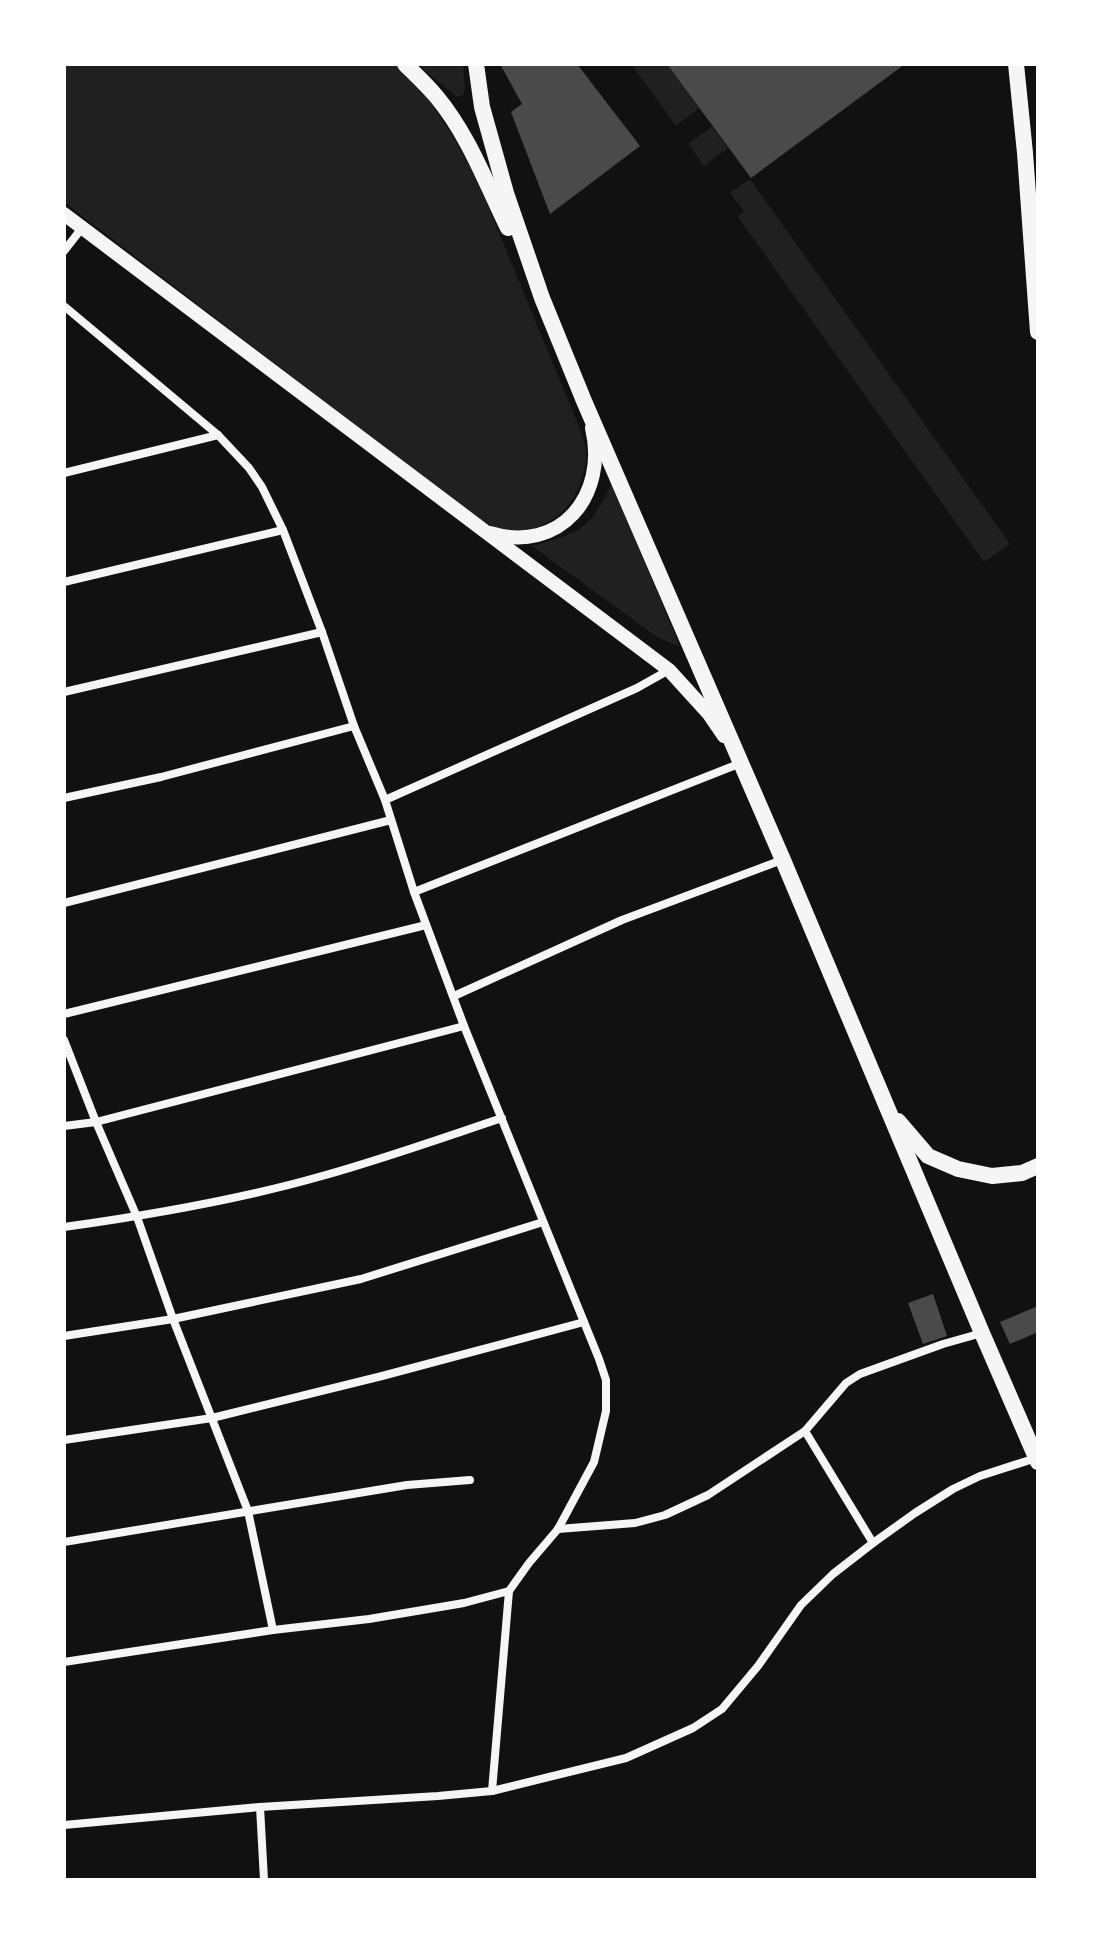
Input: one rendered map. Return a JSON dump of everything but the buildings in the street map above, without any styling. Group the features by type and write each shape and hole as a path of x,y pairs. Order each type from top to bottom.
{"main road":[{"path":"405,64 436,96 465,140 542,298"},
{"path":"476,64 482,107 502,182 542,298 1037,1460"},
{"path":"1016,64 1038,332"},
{"path":"887,1108 928,1156 958,1169 992,1176 1022,1173 1038,1166"}],"street":[{"path":"64,214 669,670 709,714 741,763 414,892"},
{"path":"64,251 82,228"},
{"path":"64,306 218,435 262,487 283,530 354,726 385,800 414,892 464,1026 606,1380 606,1411 594,1462 558,1529 509,1591 492,1791"},
{"path":"481,530 509,538 541,535 559,527 576,512 589,490 596,453 584,401"},
{"path":"64,473 218,435"},
{"path":"64,582 283,530"},
{"path":"64,692 322,632"},
{"path":"385,800 637,688 669,670"},
{"path":"64,798 161,777 354,726"},
{"path":"64,903 391,820"},
{"path":"454,996 622,920 783,860"},
{"path":"64,1014 426,925"},
{"path":"64,1126 96,1122 464,1026"},
{"path":"64,1040 137,1217 248,1511 273,1630"},
{"path":"64,1227 137,1217 248,1195 322,1176 502,1118"},
{"path":"64,1336 173,1319 361,1279 543,1222"},
{"path":"64,1440 212,1418 584,1322"},
{"path":"558,1529 635,1523 665,1515 708,1495 805,1431 846,1383 860,1374 982,1333"},
{"path":"805,1431 873,1543"},
{"path":"64,1825 260,1807 492,1791 626,1758 693,1728 722,1709 758,1666 801,1605 833,1574 873,1543 953,1489 980,1476 1037,1460"},
{"path":"64,1542 407,1485 470,1480"},
{"path":"64,1662 397,1614 464,1603 509,1591"},
{"path":"260,1807 264,1880"}],"shaded area":[{"path":"64,64 396,64 426,94 478,182 580,429 586,450 585,464 580,484 568,506 550,522 527,530 501,529 478,519 64,202"},
{"path":"417,64 463,64 465,91 462,96 457,97"},
{"path":"631,64 667,64 699,108 676,126"},
{"path":"712,127 728,148 704,166 688,144"},
{"path":"750,179 1010,544 984,562 738,217 744,211 730,193"},
{"path":"612,483 680,647 657,637 532,546 573,533 582,527 597,511"}]}
